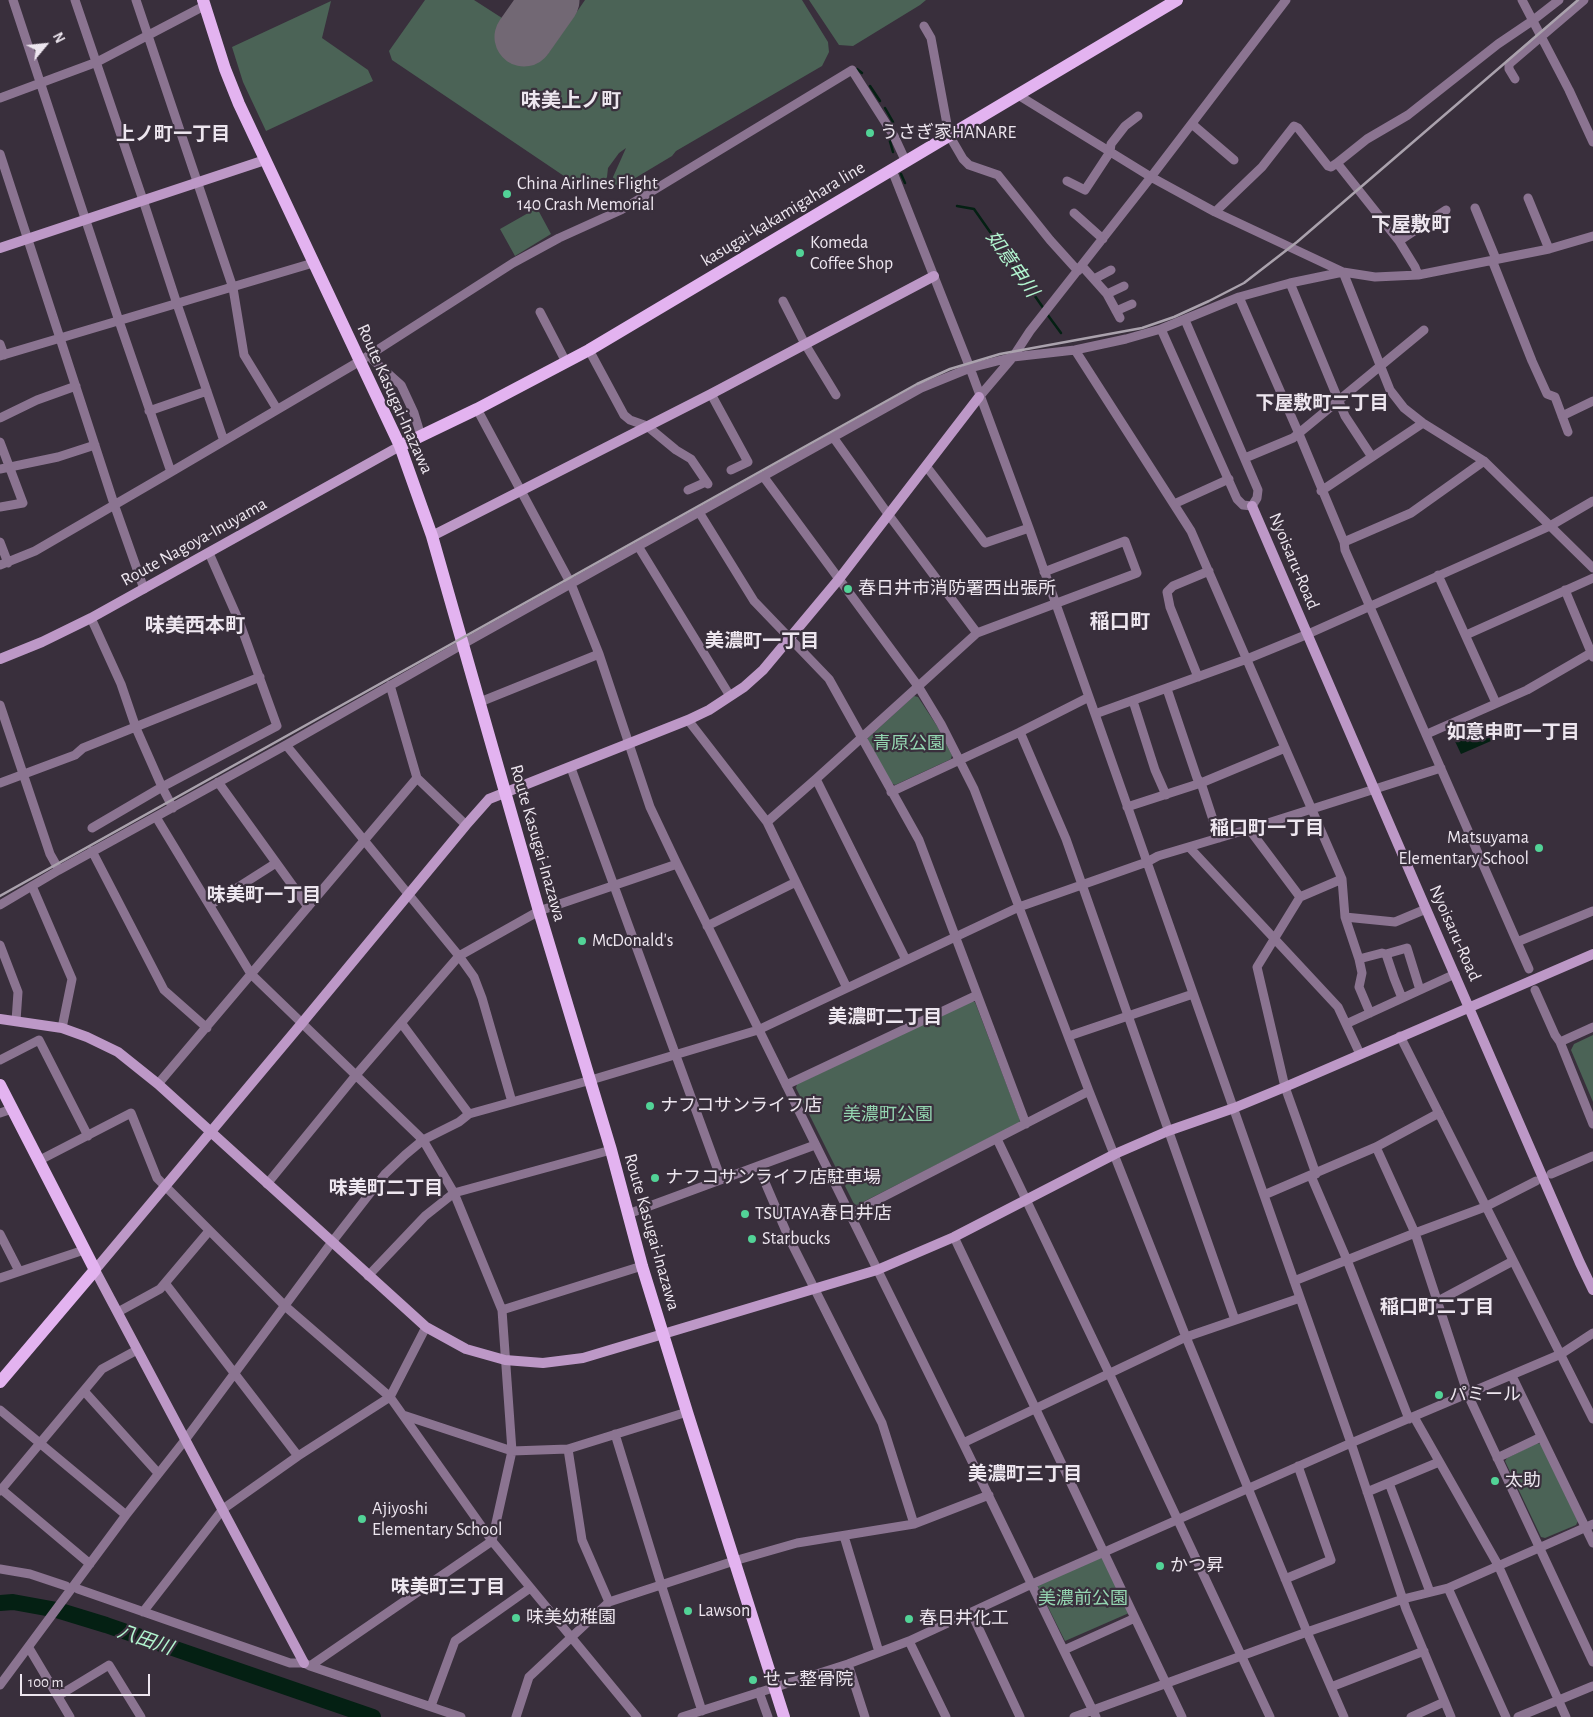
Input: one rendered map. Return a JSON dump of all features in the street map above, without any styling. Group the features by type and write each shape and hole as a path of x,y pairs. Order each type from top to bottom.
{"main road":[{"name":"kasugai-kakamigahara line","path":"400,446 477,409 589,350 1177,0"},
{"name":"Route Kasugai-Inazawa","path":"203,3 225,69 265,160 313,263 364,358 400,446 432,536 539,911 591,1080 642,1266 686,1412 784,1717"},
{"path":"0,1085 6,1111 38,1161 95,1270 0,1382"}],"street":[{"path":"13,0 171,472"},
{"path":"75,0 144,200 176,304 224,441"},
{"path":"136,0 233,288 244,355 277,410"},
{"path":"307,1664 95,1270 489,799 688,720 709,710 730,696 763,670 839,579 980,397 1013,358 1046,312 1286,0"},
{"path":"1522,0 1593,142"},
{"path":"1215,212 1262,166 1294,126 1298,128 1328,166 1331,167 1368,140 1408,115 1498,44 1559,0"},
{"path":"1515,79 1509,69 1509,64 1584,0"},
{"path":"0,98 97,62 203,3"},
{"path":"924,26 931,38 949,135 963,159 969,165 998,176 1050,240 1108,294 1118,315 1132,304"},
{"path":"0,542 4,564 35,550 277,410 514,264 559,238 620,210 852,70 894,136 906,162"},
{"path":"1018,94 1151,177 1215,212 1343,272 1374,278 1418,275 1550,249 1593,236"},
{"path":"1067,181 1085,190 1110,152 1112,144 1125,126 1138,116"},
{"path":"1192,124 1234,160"},
{"path":"0,154 114,504 144,589"},
{"path":"0,248 198,184 265,160"},
{"path":"1337,163 1399,241 1418,275"},
{"path":"892,170 970,368 1029,528 1351,1443 1403,1599 1450,1717"},
{"path":"1528,198 1550,249"},
{"path":"1475,208 1536,370 1547,394 1555,397 1568,432"},
{"path":"1399,241 1446,210"},
{"path":"1074,213 1103,239"},
{"path":"0,344 2,355 313,263"},
{"path":"1094,279 1111,270"},
{"path":"0,905 92,851 286,745 921,388 970,368 1013,358 1075,350 1126,339 1161,329 1239,297 1290,283 1343,272"},
{"path":"1343,272 1390,390 1404,408 1484,461 1593,568"},
{"path":"432,536 711,394 934,276"},
{"path":"1290,283 1345,416 1372,456"},
{"path":"1108,294 1124,286"},
{"path":"1239,297 1344,542 1345,550 1529,969"},
{"path":"783,301 805,344 836,395"},
{"path":"540,312 566,362"},
{"path":"1161,329 1237,499 1243,505 1252,506 1257,498 1258,490 1185,320"},
{"path":"1245,458 1293,438 1424,330"},
{"path":"589,350 624,415 630,420 647,426 676,450 691,459 707,483 688,490"},
{"path":"1075,350 1191,531 1342,879 1345,917 1362,973 1358,987 1370,1013"},
{"path":"364,358 373,360 401,385 414,413 420,436"},
{"path":"0,418 37,400 76,386"},
{"path":"149,411 207,392"},
{"path":"711,394 748,462 731,470"},
{"path":"1562,416 1593,401"},
{"path":"477,409 571,584 599,654 650,807 758,1030 989,1495 1094,1714"},
{"path":"1322,491 1423,422"},
{"path":"833,437 977,632"},
{"path":"0,442 23,504 0,507"},
{"path":"0,469 58,457 95,445"},
{"name":"Route Nagoya-Inuyama","path":"0,659 42,642 91,618 400,446"},
{"path":"1344,542 1411,513 1484,461"},
{"path":"926,466 985,543 1029,528"},
{"path":"763,476 918,686 960,759 974,789 1186,1337 1307,1632 1344,1717"},
{"path":"1174,504 1229,479"},
{"path":"1096,714 1247,659 1308,634 1550,526 1593,502"},
{"name":"Nyoisaru-Road","path":"1252,506 1593,1290"},
{"path":"699,512 754,601 828,679 919,840 1026,1124"},
{"path":"767,822 977,632 1137,573 1124,541 1044,572"},
{"path":"638,546 730,696"},
{"path":"92,828 162,787 277,726 239,621 209,553"},
{"path":"1198,677 1170,607 1167,592 1173,586 1208,572"},
{"path":"1438,575 1496,703"},
{"path":"1466,635 1593,578"},
{"path":"1427,734 1527,690 1592,655 1565,590"},
{"path":"91,618 121,684 136,728 173,808"},
{"path":"480,702 599,654"},
{"path":"0,783 260,677"},
{"path":"390,685 417,778 466,825"},
{"path":"1167,689 1219,838"},
{"path":"891,792 1020,732 1089,697"},
{"path":"1132,701 1154,770 1166,794"},
{"path":"0,706 50,854 59,870"},
{"path":"688,720 767,822 847,988"},
{"path":"1020,732 1066,839 1235,1320"},
{"path":"286,745 459,956 474,977 482,998 512,1102"},
{"path":"1127,807 1201,783 1285,748"},
{"path":"571,768 721,1179"},
{"path":"0,1685 332,1242 385,1174 423,1140 459,1122 469,1114 758,1030 1019,907 1147,862 1158,856 1441,768"},
{"path":"158,1084 417,778"},
{"path":"816,779 906,960"},
{"path":"218,782 308,907"},
{"path":"156,817 251,974 423,1140 454,1193 502,1310 512,1451 492,1542 307,1664"},
{"path":"1249,829 1300,897"},
{"path":"1188,847 1338,1007 1360,1054"},
{"path":"92,851 164,990 206,1028"},
{"path":"210,905 276,863"},
{"path":"267,1184 356,1075 459,956 539,911 677,864"},
{"path":"1342,879 1300,897 1257,967 1285,1087 1314,1175 1346,1260 1411,1418 1439,1462 1498,1565 1566,1717"},
{"path":"707,926 796,882"},
{"path":"32,886 72,979 62,1028"},
{"path":"1345,917 1395,922 1426,909"},
{"path":"1517,942 1593,911"},
{"path":"0,945 18,992 16,1020"},
{"path":"1359,958 1382,953 1386,954 1407,948 1420,990"},
{"path":"1386,954 1402,998"},
{"path":"0,1020 16,1020 62,1028 87,1037 118,1052 158,1084 426,1327 466,1349 505,1360 543,1363 583,1358 877,1270 954,1236 1115,1154 1168,1131 1234,1108 1285,1087 1593,954"},
{"path":"1346,1024 1455,974"},
{"path":"1535,990 1555,1036 1560,1042 1593,1124"},
{"path":"1069,1036 1193,994"},
{"path":"786,1085 977,995"},
{"path":"402,1024 469,1114"},
{"path":"0,1060 39,1040 44,1025"},
{"path":"1560,1042 1593,1027"},
{"path":"1400,1036 1593,1419"},
{"path":"39,1040 88,1136"},
{"path":"850,1214 1090,1091"},
{"path":"38,1161 131,1113 157,1178 285,1306 390,1397 492,1542 637,1717"},
{"path":"1264,1195 1376,1147 1439,1113"},
{"path":"996,1139 1109,1373 1270,1717"},
{"path":"628,1214 815,1145"},
{"path":"1376,1147 1415,1233 1468,1394 1593,1662"},
{"path":"368,1276 425,1216 454,1193 611,1150"},
{"path":"1551,1174 1593,1156"},
{"path":"758,1166 788,1236 882,1423 914,1524"},
{"path":"1294,1281 1486,1207 1536,1181"},
{"path":"118,1312 160,1289 209,1231"},
{"path":"0,1234 19,1271"},
{"path":"954,1236 1182,1717"},
{"path":"0,1278 84,1250"},
{"path":"1438,1301 1513,1261"},
{"path":"502,1310 642,1266"},
{"path":"165,1283 298,1456"},
{"path":"963,1442 1186,1337 1300,1298"},
{"path":"143,1612 222,1508 390,1397 426,1327"},
{"path":"682,1717 848,1664 908,1641 1298,1466 1561,1354 1593,1333"},
{"path":"90,1564 1,1490 102,1369 137,1350"},
{"path":"1512,1376 1541,1437 1589,1526 1593,1543"},
{"path":"84,1391 158,1473"},
{"path":"0,1410 126,1515"},
{"path":"403,1415 512,1451 568,1449 686,1412"},
{"path":"615,1434 702,1711"},
{"path":"1497,1458 1541,1437"},
{"path":"568,1449 582,1540 609,1602"},
{"path":"1368,1492 1439,1462"},
{"path":"1286,1579 1331,1560 1298,1466"},
{"path":"1389,1483 1430,1592"},
{"path":"516,1717 529,1677 609,1602 734,1561 798,1543 914,1524 989,1495"},
{"path":"1074,1717 1094,1714 1166,1684 1307,1632 1403,1599 1448,1588 1589,1526"},
{"path":"844,1536 879,1652"},
{"path":"0,1569 30,1574 66,1586"},
{"path":"431,1706 455,1641 530,1588"},
{"path":"1448,1588 1506,1717"},
{"path":"78,1589 290,1663 307,1664 461,1717"},
{"path":"971,1612 1020,1717"},
{"path":"1064,1650 1135,1618"},
{"path":"908,1641 946,1717"},
{"path":"29,1648 70,1717"},
{"path":"1331,1686 1424,1651"},
{"path":"848,1664 865,1717"},
{"path":"58,1696 109,1665 141,1717"},
{"path":"1518,1717 1593,1686"},
{"path":"759,1692 768,1717"},
{"path":"1411,1717 1444,1702"}],"green space":[{"path":"425,0 474,0 502,18 501,21 547,55 585,0 802,0 828,42 829,52 822,66 676,151 672,156 627,183 615,185 613,177 626,148 619,153 608,168 607,177 602,186 585,185 564,176 392,60 389,51"},
{"path":"809,0 926,0 853,46 839,45"},
{"path":"331,1 322,38 368,70 373,81 266,131 243,82 232,47"},
{"path":"537,208 551,234 515,256 500,229"},
{"name":"青原公園","path":"914,696 918,697 937,726 952,755 951,759 895,785 891,783 868,742 868,738"},
{"name":"美濃町公園","path":"972,1001 975,1002 1020,1120 1019,1123 857,1205 854,1204 796,1088 797,1084"},
{"path":"1593,1035 1593,1102 1571,1050 1574,1044"},
{"path":"1537,1443 1541,1444 1578,1521 1576,1525 1545,1538 1541,1537 1505,1461 1507,1458"},
{"name":"美濃前公園","path":"1102,1556 1129,1613 1065,1641 1037,1585"}],"shaded area":[{"path":"1483,724 1491,741 1461,754 1453,737"}],"waterway":[{"name":"如意申川","path":"857,69 862,73"},
{"name":"如意申川","path":"870,86 880,101"},
{"name":"如意申川","path":"885,108 893,122"},
{"name":"如意申川","path":"889,138 893,152"},
{"name":"如意申川","path":"901,174 905,183"},
{"name":"如意申川","path":"957,206 974,209 1044,309"},
{"name":"如意申川","path":"1047,314 1061,333"},
{"name":"八田川","path":"0,1603 13,1602 57,1610 106,1625 373,1717"}],"runway":[{"path":"524,37 550,0"}],"railway":[{"path":"0,896 917,384 950,369 1000,354 1142,328 1174,317 1244,283 1297,242 1578,0"}],"place":[{"name":"うさぎ家HANARE","path":"870,133"},
{"name":"China Airlines Flight 140 Crash Memorial","path":"507,194"},
{"name":"Komeda Coffee Shop","path":"800,253"},
{"name":"春日井市消防署西出張所","path":"848,589"},
{"name":"Matsuyama Elementary School","path":"1539,848"},
{"name":"McDonald's","path":"582,941"},
{"name":"ナフコサンライフ店","path":"650,1106"},
{"name":"ナフコサンライフ店駐車場","path":"655,1178"},
{"name":"TSUTAYA春日井店","path":"745,1214"},
{"name":"Starbucks","path":"752,1239"},
{"name":"パミール","path":"1439,1395"},
{"name":"太助","path":"1495,1481"},
{"name":"Ajiyoshi Elementary School","path":"362,1519"},
{"name":"かつ昇","path":"1160,1566"},
{"name":"Lawson","path":"688,1611"},
{"name":"味美幼稚園","path":"516,1618"},
{"name":"春日井化工","path":"909,1619"},
{"name":"せこ整骨院","path":"753,1680"}],"district":[{"name":"味美上ノ町","path":"571,101"},
{"name":"上ノ町一丁目","path":"173,134"},
{"name":"下屋敷町","path":"1411,225"},
{"name":"下屋敷町二丁目","path":"1322,403"},
{"name":"稲口町","path":"1120,622"},
{"name":"味美西本町","path":"195,626"},
{"name":"美濃町一丁目","path":"762,641"},
{"name":"如意申町一丁目","path":"1513,732"},
{"name":"稲口町一丁目","path":"1267,828"},
{"name":"味美町一丁目","path":"264,895"},
{"name":"美濃町二丁目","path":"885,1017"},
{"name":"味美町二丁目","path":"386,1188"},
{"name":"稲口町二丁目","path":"1437,1307"},
{"name":"美濃町三丁目","path":"1025,1474"},
{"name":"味美町三丁目","path":"448,1587"}]}
